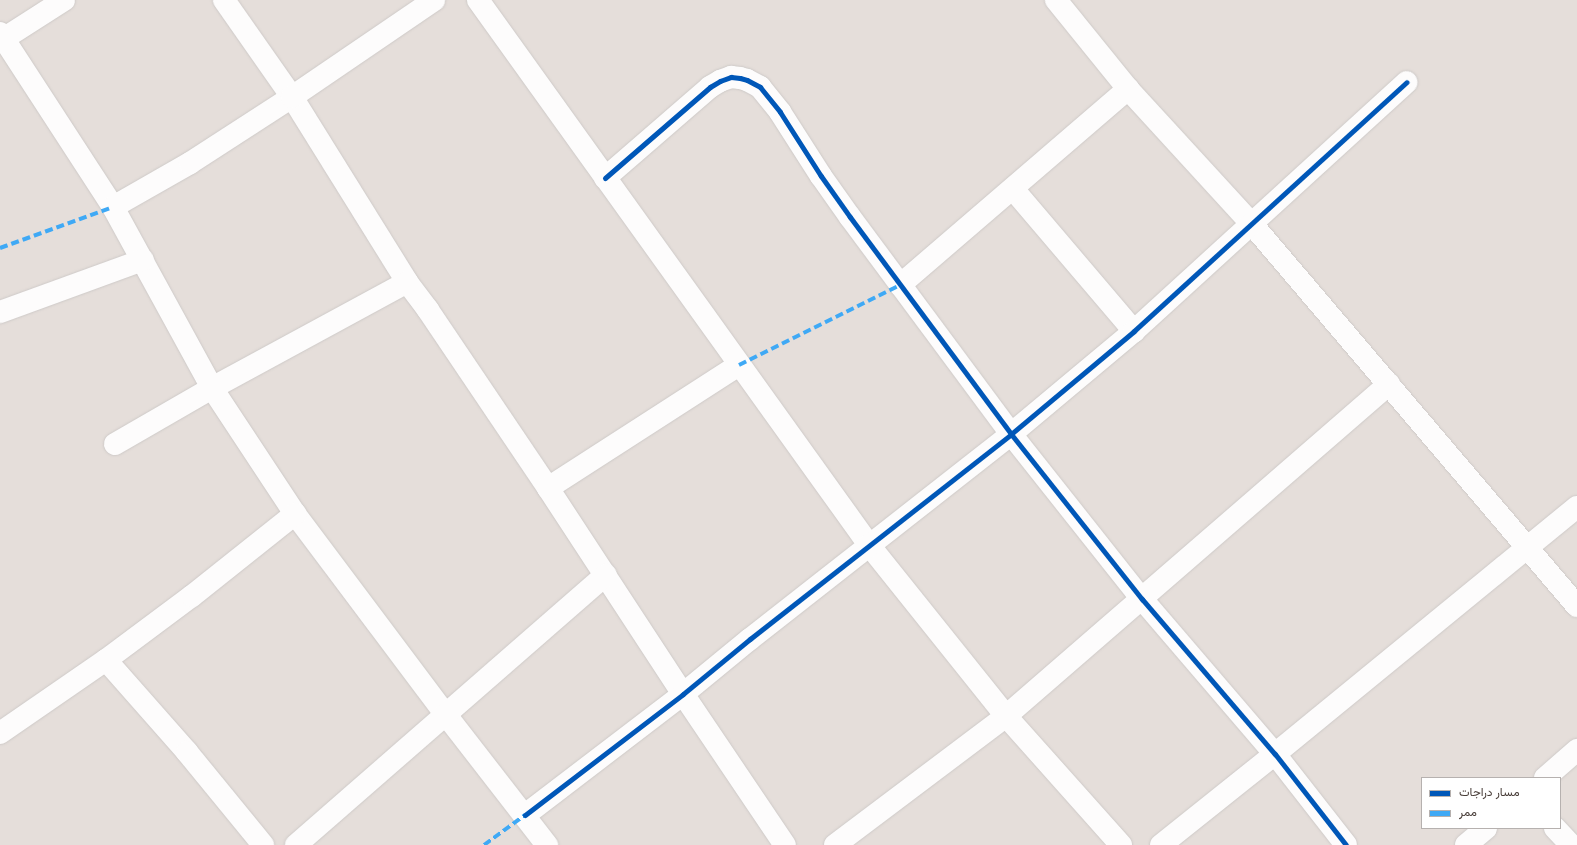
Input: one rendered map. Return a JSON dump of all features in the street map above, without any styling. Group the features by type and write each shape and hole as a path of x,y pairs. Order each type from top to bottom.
{"street":[{"path":"64,0 1,37 113,207 212,388 295,514 446,715 547,845"},
{"path":"224,0 292,97 407,282 428,310 548,488 683,694 785,845"},
{"path":"113,207 190,163 292,97 434,0"},
{"path":"478,0 869,546 1006,716 1122,845"},
{"path":"1056,0 1128,89 1251,222 1577,606"},
{"path":"605,178 710,87 720,81 731,77 747,80 760,87 780,112 821,176 1011,434 1142,599 1275,754 1346,845"},
{"path":"525,815 683,694 750,639 1011,434 1134,331 1251,222 1407,82"},
{"path":"900,285 1128,89"},
{"path":"1013,189 1134,331"},
{"path":"0,312 143,260"},
{"path":"115,444 212,388 407,282"},
{"path":"548,488 739,364"},
{"path":"835,845 1006,716 1389,384"},
{"path":"1161,845 1528,549 1577,507"},
{"path":"0,733 106,660 192,596 295,514"},
{"path":"296,845 606,576"},
{"path":"106,660 187,752 263,845"},
{"path":"1546,777 1577,750"},
{"path":"1466,845 1485,829"},
{"path":"1556,829 1571,845"}],"shaded area":[{"path":"0,0 1577,0 1577,845 0,845"}],"marked path":[{"path":"0,248 113,207"},
{"path":"739,365 900,285"},
{"path":"484,845 525,815"}],"cycle path":[{"path":"605,178 710,87 720,81 731,77 740,78 760,87 780,112 821,176 850,217 1011,434 1142,599 1275,754 1346,845"},
{"path":"525,815 683,694 750,639 1011,434 1134,331 1407,82"}]}
